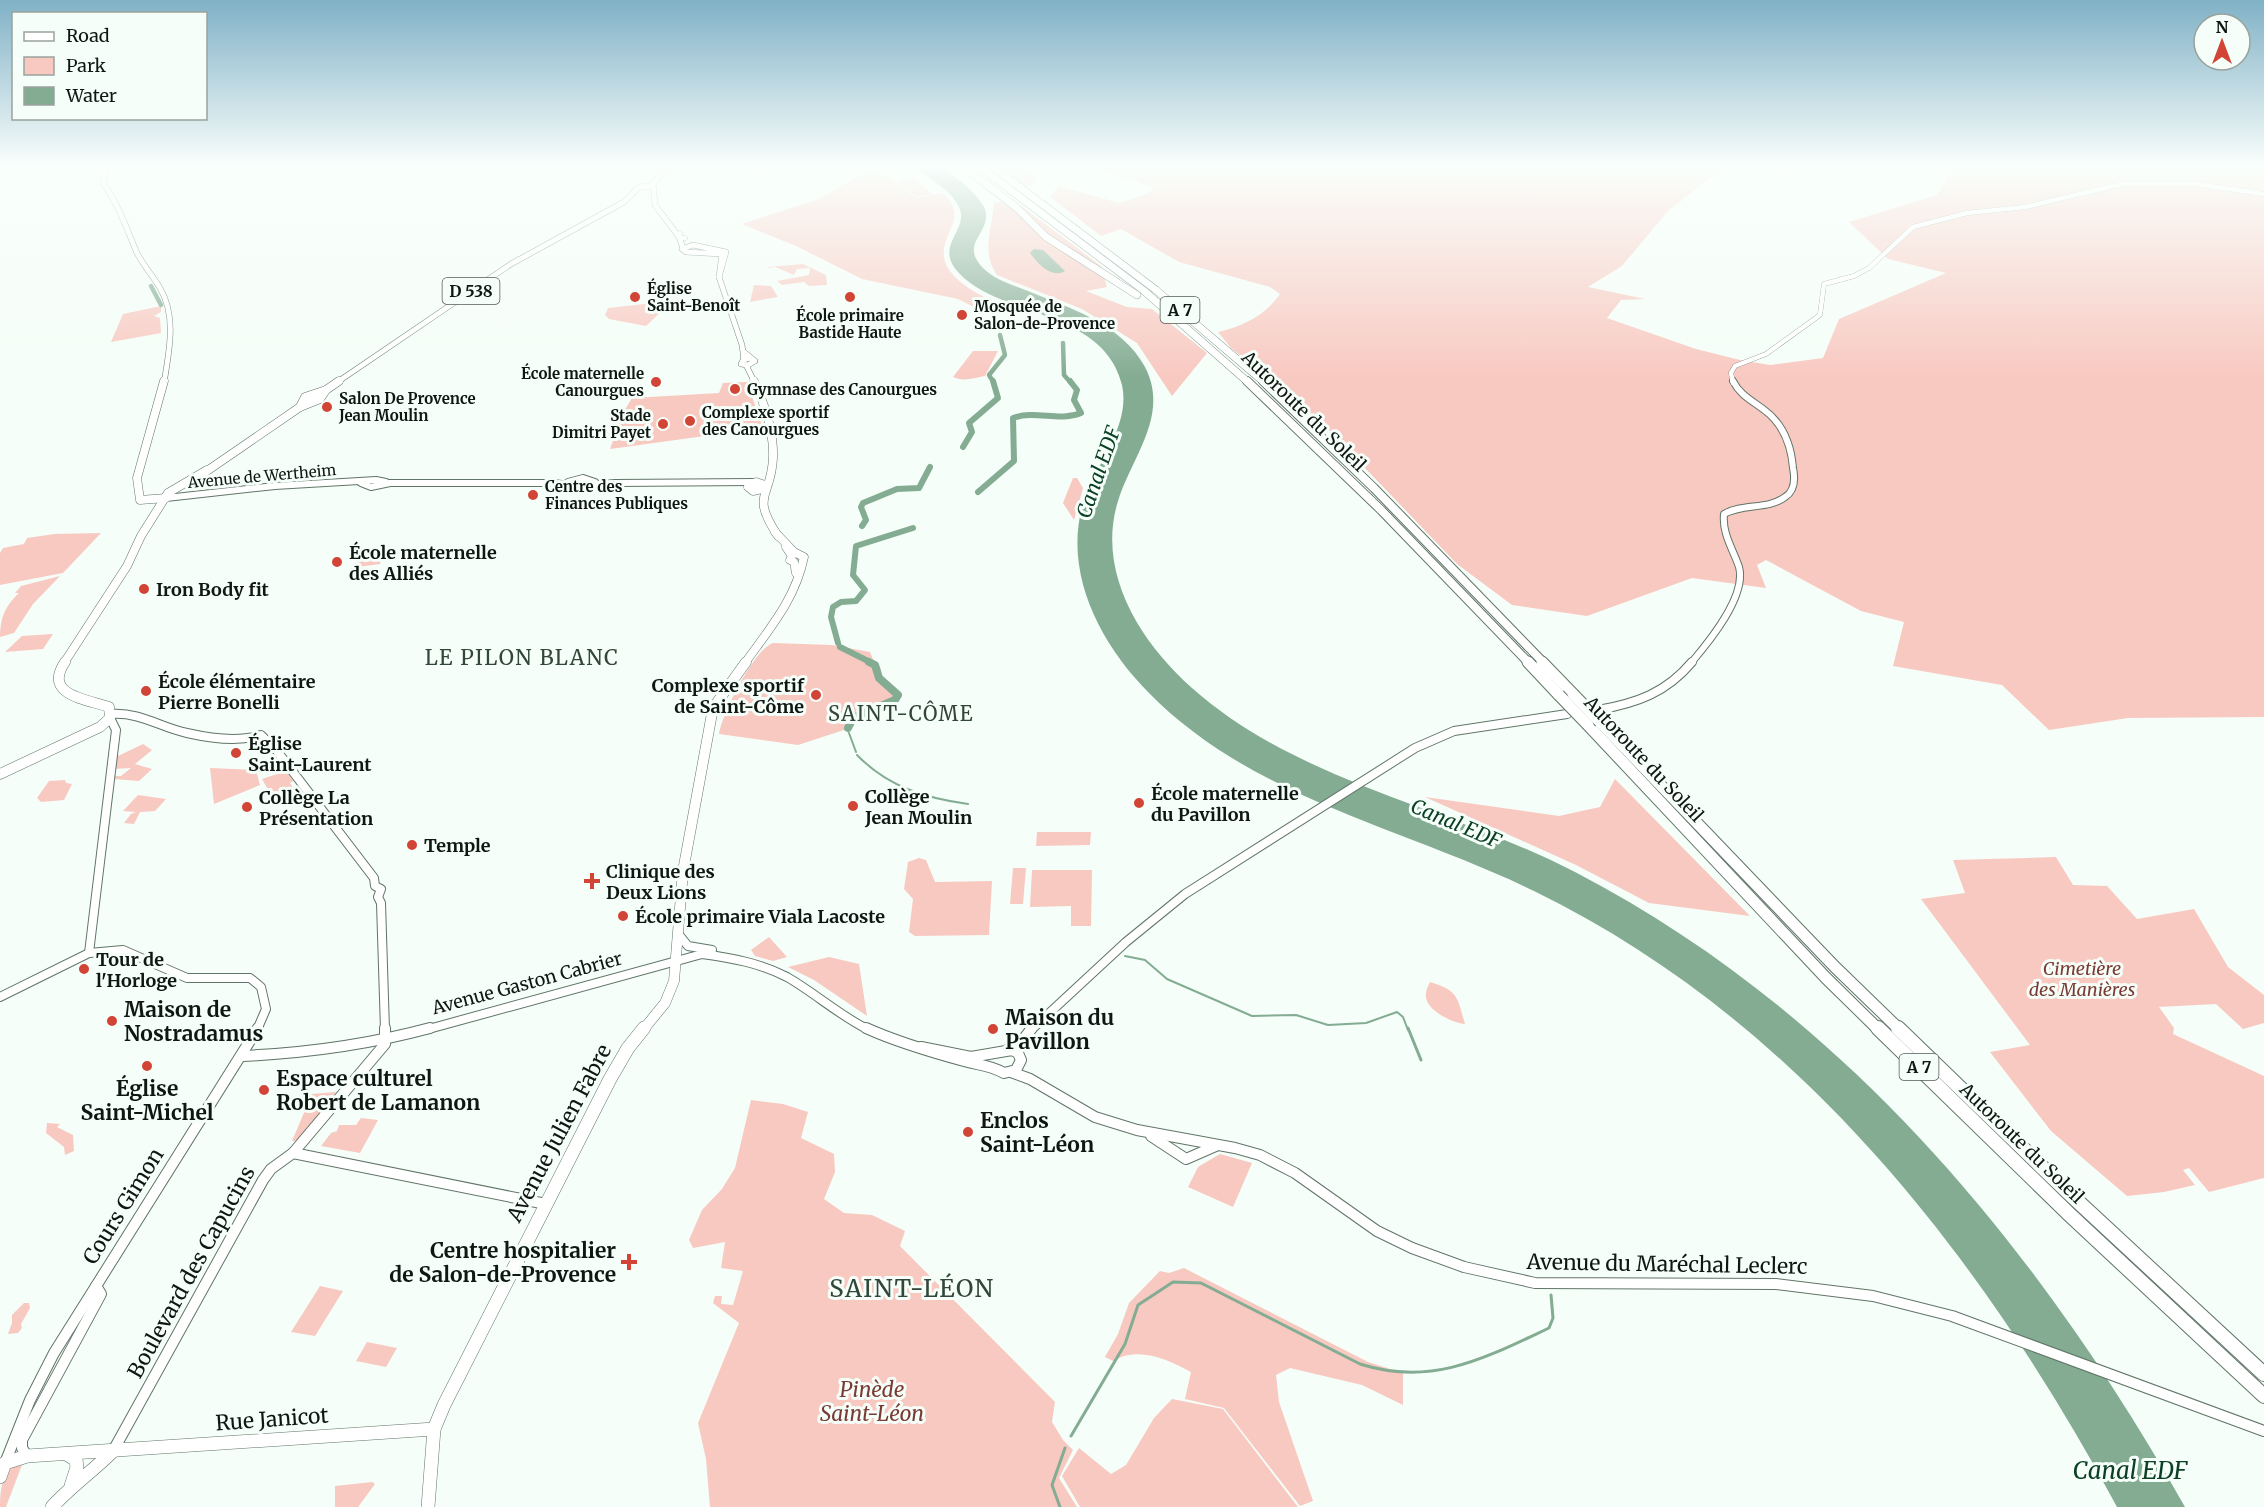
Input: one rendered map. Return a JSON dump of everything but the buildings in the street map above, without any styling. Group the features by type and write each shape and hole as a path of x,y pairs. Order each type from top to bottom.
{"highway":[{"path":"1047,237 1143,299 1186,331 1194,333"},
{"name":"Autoroute du Soleil","path":"1071,237 1194,333 1340,469 1558,695 1595,719 1835,967 2073,1197 2264,1374"},
{"name":"Autoroute du Soleil","path":"1084,237 1213,337 1354,469 1573,694 1826,978 2070,1215 2264,1396"}],"main road":[{"path":"131,237 138,255 161,291 170,318 170,344 164,383 137,478 140,500 166,498 207,470"},
{"name":"D 538","path":"207,470 305,404 320,399 321,393 511,264 560,237"},
{"path":"681,237 684,252 696,248"},
{"path":"683,237 696,248 722,254 719,277 771,437 771,472 760,503"},
{"path":"0,774 100,727 111,716 109,707 63,691 57,682 57,677 127,566 147,517 177,487 207,470"},
{"path":"760,503 748,485 771,472"},
{"path":"755,482 764,487"},
{"path":"750,490 764,487"},
{"name":"Avenue Julien Fabre","path":"434,1429 497,1296 627,1048 665,1003 674,981 680,936 683,871 713,708 795,591 796,558 765,518 760,503"},
{"path":"428,1507 434,1429"},
{"name":"Rue Janicot","path":"3,1470 27,1456 434,1429"},
{"path":"52,1507 71,1486 91,1474 113,1451"},
{"path":"67,1455 76,1460 77,1467 71,1486"}],"street":[{"path":"1595,719 1671,685 1693,662 1740,589 1741,575 1724,525 1724,514 1735,507 1781,500 1792,491 1795,480 1788,439 1773,416 1739,392 1731,373 1735,366 1766,354 1820,315 1824,308 1821,290 1824,284 1854,276 1869,268 1902,237"},
{"name":"Avenue de Wertheim","path":"166,498 275,486 367,483 573,482 577,486 587,483 715,483"},
{"path":"715,483 755,482"},
{"path":"715,483 750,490"},
{"path":"186,485 187,491 196,494"},
{"path":"0,997 89,953 101,871 98,866 116,730 111,716 131,713 187,733 248,739 261,735 277,751 381,890 378,897 381,899 385,1040"},
{"path":"1029,1079 1020,1064 1018,1053 1022,1041 1033,1027 1167,908 1415,748 1454,731 1567,714"},
{"path":"680,936 688,946 714,951 767,968 788,978 861,1026 885,1037 1011,1072 1029,1079 1095,1118 1138,1131 1179,1139 1187,1137 1193,1140 1197,1148 1195,1155"},
{"name":"Cours Gimon","path":"3,1470 30,1400 54,1353 242,1056 266,1009 261,987 250,978 187,978 123,950 89,953"},
{"name":"Avenue Gaston Cabrier","path":"242,1056 264,1056 385,1040 678,959 702,954 721,955"},
{"name":"Boulevard des Capucins","path":"113,1451 263,1180 271,1169 293,1153 376,1056 385,1040"},
{"path":"921,1047 971,1057 998,1054 1022,1041"},
{"path":"1008,1049 1018,1053"},
{"path":"997,1069 994,1062 998,1054"},
{"path":"1011,1072 1020,1064"},
{"path":"1138,1131 1185,1159 1218,1145"},
{"path":"1174,1151 1174,1144 1179,1139"},
{"name":"Avenue du Maréchal Leclerc","path":"1193,1140 1244,1149 1288,1169 1395,1240 1430,1256 1509,1279 1562,1284 1814,1287 1913,1305 1999,1333 2258,1429"},
{"path":"293,1153 546,1204"},
{"name":"Cours Gimon","path":"27,1456 22,1448 22,1440 101,1293 96,1286"}],"green space":[{"path":"775,237 947,237 944,253 946,264 955,277 999,305 999,309 982,316 980,310 958,299 862,279"},
{"path":"989,237 1063,237 1101,266 1107,287 1086,291 1127,307 1152,309 1207,353 1172,396 1137,343 1082,309 997,275 992,267 988,249"},
{"path":"1136,237 1646,237 1622,266 1588,287 1645,299 1621,300 1607,318 1696,349 1770,365 1823,358 1839,319 1946,273 1888,259 1865,237 2264,237 2264,717 2128,718 2049,730 2002,685 1893,666 1904,622 1861,611 1766,560 1757,565 1766,588 1692,578 1587,616 1512,605 1457,564 1319,420 1231,348 1218,332 1253,319 1268,308 1280,294 1270,287 1179,262"},
{"path":"803,264 826,275 827,285 809,286 804,282 782,285 777,281 809,275 810,268 797,269 794,275 775,267 768,268 768,267"},
{"path":"754,285 771,286 778,297 750,302"},
{"path":"662,302 662,308 665,308 646,326 609,319 605,315 608,308"},
{"path":"161,306 161,312 154,316 160,318 161,333 111,342 123,314"},
{"path":"973,351 998,351 985,376 965,379 953,377"},
{"name":"Complexe sportif des Canourgues","path":"747,382 763,428 610,449 623,413 632,398 719,393 723,383"},
{"path":"1073,478 1077,478 1083,488 1074,520 1063,503"},
{"path":"101,533 63,573 0,585 0,553 3,548 24,544 27,538 54,534"},
{"path":"384,546 380,564 358,567 363,549"},
{"path":"60,576 33,604 14,633 0,637 4,613 19,593 15,593 21,586"},
{"path":"53,634 43,649 5,652 22,636"},
{"name":"Complexe sportif de Saint-Côme","path":"773,643 832,645 870,652 874,662 881,669 880,674 897,693 898,702 857,718 850,728 798,745 719,734 732,698 748,669 765,648"},
{"path":"143,744 152,750 135,764 152,769 139,781 113,779 114,776 121,776 131,768 114,769 116,757"},
{"path":"210,768 256,770 260,785 214,804"},
{"path":"286,771 293,781 290,783 293,788 277,797 274,791 270,793 262,779"},
{"path":"1615,779 1750,916 1649,903 1576,865 1425,797 1559,816 1600,807"},
{"path":"65,780 66,783 72,784 64,800 41,802 37,798 49,781"},
{"path":"138,795 166,799 155,811 140,812 134,824 124,823 131,814 136,812 123,811"},
{"path":"1037,832 1091,832 1090,845 1036,846"},
{"name":"Cimetière des Manières","path":"2056,857 2073,885 2107,886 2137,919 2194,909 2228,967 2264,995 2264,1023 2243,1029 2216,1004 2159,1007 2174,1028 2173,1034 2264,1076 2264,1178 2209,1192 2189,1168 2183,1170 2195,1185 2164,1192 2127,1196 2051,1131 1990,1052 2030,1045 1921,899 1965,893 1953,860"},
{"path":"919,858 926,860 935,882 992,881 989,935 915,936 909,932 913,899 904,889 908,862"},
{"path":"1013,868 1026,868 1023,904 1010,904"},
{"path":"1032,870 1092,870 1091,926 1071,926 1071,906 1030,907"},
{"path":"769,937 787,957 773,961 755,956 751,950"},
{"path":"829,957 859,964 867,1016 814,980 788,967"},
{"path":"1430,982 1452,992 1458,1001 1465,1024 1448,1019 1431,1007 1426,995"},
{"path":"336,1092 300,1142 292,1141 312,1094"},
{"name":"Pinède Saint-Léon","path":"751,1100 783,1104 808,1112 801,1138 834,1154 835,1172 824,1199 844,1213 872,1215 905,1231 900,1246 1055,1402 1052,1422 1063,1440 1073,1450 1059,1478 1077,1507 710,1507 706,1459 698,1423 739,1323 713,1303 715,1296 722,1296 721,1304 733,1305 743,1271 721,1268 725,1242 693,1248 689,1240 702,1210 722,1189 735,1168"},
{"path":"361,1118 378,1120 360,1153 321,1146 331,1133 337,1131 339,1125 356,1125"},
{"path":"47,1123 60,1124 57,1127 73,1135 74,1151 65,1155 64,1147 46,1133"},
{"path":"1220,1154 1252,1163 1233,1207 1188,1187 1198,1167"},
{"path":"1184,1268 1368,1362 1403,1373 1403,1405 1362,1385 1290,1368 1276,1375 1279,1402 1313,1501 1300,1506 1224,1408 1185,1399 1191,1372 1162,1359 1142,1354 1113,1361 1105,1357 1118,1334 1129,1303 1160,1271 1169,1273"},
{"path":"320,1286 343,1291 315,1336 291,1332"},
{"path":"24,1303 29,1303 30,1308 21,1324 22,1328 18,1333 8,1334 12,1315"},
{"path":"367,1342 397,1348 386,1367 356,1361"},
{"path":"1172,1399 1223,1409 1298,1507 1080,1507 1062,1476 1079,1448 1111,1474 1126,1465 1154,1418"},
{"path":"23,1462 6,1507 0,1507 6,1474"},
{"path":"372,1482 375,1484 358,1507 335,1507 335,1486"}],"water":[{"name":"Canal EDF","path":"953,237 978,237 974,246 974,253 983,268 993,276 1094,319 1123,339 1145,367 1152,385 1151,419 1118,501 1113,528 1113,554 1118,579 1127,604 1155,649 1173,670 1234,721 1279,748 1327,771 1527,849 1575,872 1672,929 1763,993 1847,1065 1925,1144 1998,1228 2065,1318 2128,1411 2185,1507 2117,1507 2064,1413 2006,1322 1942,1235 1873,1152 1798,1076 1717,1006 1629,944 1534,891 1332,808 1283,786 1235,760 1190,729 1149,693 1113,649 1098,624 1087,598 1080,571 1077,543 1080,515 1089,487 1114,438 1122,412 1122,385 1112,361 1096,343 1076,330 983,291 964,278 954,267 950,257"},
{"path":"1034,249 1043,250 1065,271 1050,272 1030,253"}],"waterway":[{"path":"151,286 161,305"},
{"path":"993,382 989,375 1005,355 1000,335"},
{"path":"1063,343 1064,375 1071,383"},
{"path":"978,492 1014,461 1013,418 1030,415 1065,416 1081,413 1074,400 1077,390 1070,381"},
{"path":"963,447 972,432 969,423 998,398 993,382"},
{"path":"862,526 866,520 861,507 863,503 897,489 919,488 930,467"},
{"path":"838,643 831,617 833,607 841,602 856,601 865,590 853,575 856,546 913,528"},
{"path":"840,647 872,663"},
{"path":"848,728 853,718 895,700 898,695 879,678 875,665 869,662"},
{"path":"849,733 856,752"},
{"path":"857,755 894,783 922,794 968,804"},
{"path":"1125,956 1145,960 1167,979 1252,1016 1296,1015 1328,1025 1366,1023 1397,1012 1403,1017 1408,1030"},
{"path":"1408,1028 1421,1060"},
{"path":"1071,1436 1125,1344 1138,1305 1173,1282 1201,1283 1360,1364 1386,1370 1411,1372 1435,1371 1480,1359 1549,1328 1553,1318 1551,1295"},
{"path":"1060,1507 1052,1485 1065,1448"}],"place":[{"name":"Église Saint-Benoît","path":"635,297"},
{"name":"École primaire Bastide Haute","path":"850,297"},
{"name":"Mosquée de Salon-de-Provence","path":"962,315"},
{"name":"École maternelle Canourgues","path":"656,382"},
{"name":"Gymnase des Canourgues","path":"735,389"},
{"name":"Salon De Provence Jean Moulin","path":"327,407"},
{"name":"Complexe sportif des Canourgues","path":"690,421"},
{"name":"Stade Dimitri Payet","path":"663,424"},
{"name":"Centre des Finances Publiques","path":"533,495"},
{"name":"École maternelle des Alliés","path":"337,562"},
{"name":"Iron Body fit","path":"144,589"},
{"name":"École élémentaire Pierre Bonelli","path":"146,691"},
{"name":"Complexe sportif de Saint-Côme","path":"816,695"},
{"name":"Église Saint-Laurent","path":"236,753"},
{"name":"École maternelle du Pavillon","path":"1139,803"},
{"name":"Collège Jean Moulin","path":"853,806"},
{"name":"Collège La Présentation","path":"247,807"},
{"name":"Temple","path":"412,845"},
{"name":"Clinique des Deux Lions","path":"592,881"},
{"name":"École primaire Viala Lacoste","path":"623,916"},
{"name":"Tour de l'Horloge","path":"84,969"},
{"name":"Maison de Nostradamus","path":"112,1021"},
{"name":"Maison du Pavillon","path":"993,1029"},
{"name":"Église Saint-Michel","path":"147,1066"},
{"name":"Espace culturel Robert de Lamanon","path":"264,1090"},
{"name":"Enclos Saint-Léon","path":"968,1132"},
{"name":"Centre hospitalier de Salon-de-Provence","path":"629,1262"}],"district":[{"name":"LE PILON BLANC","path":"522,657"},
{"name":"SAINT-CÔME","path":"901,713"},
{"name":"SAINT-LÉON","path":"912,1288"}]}
